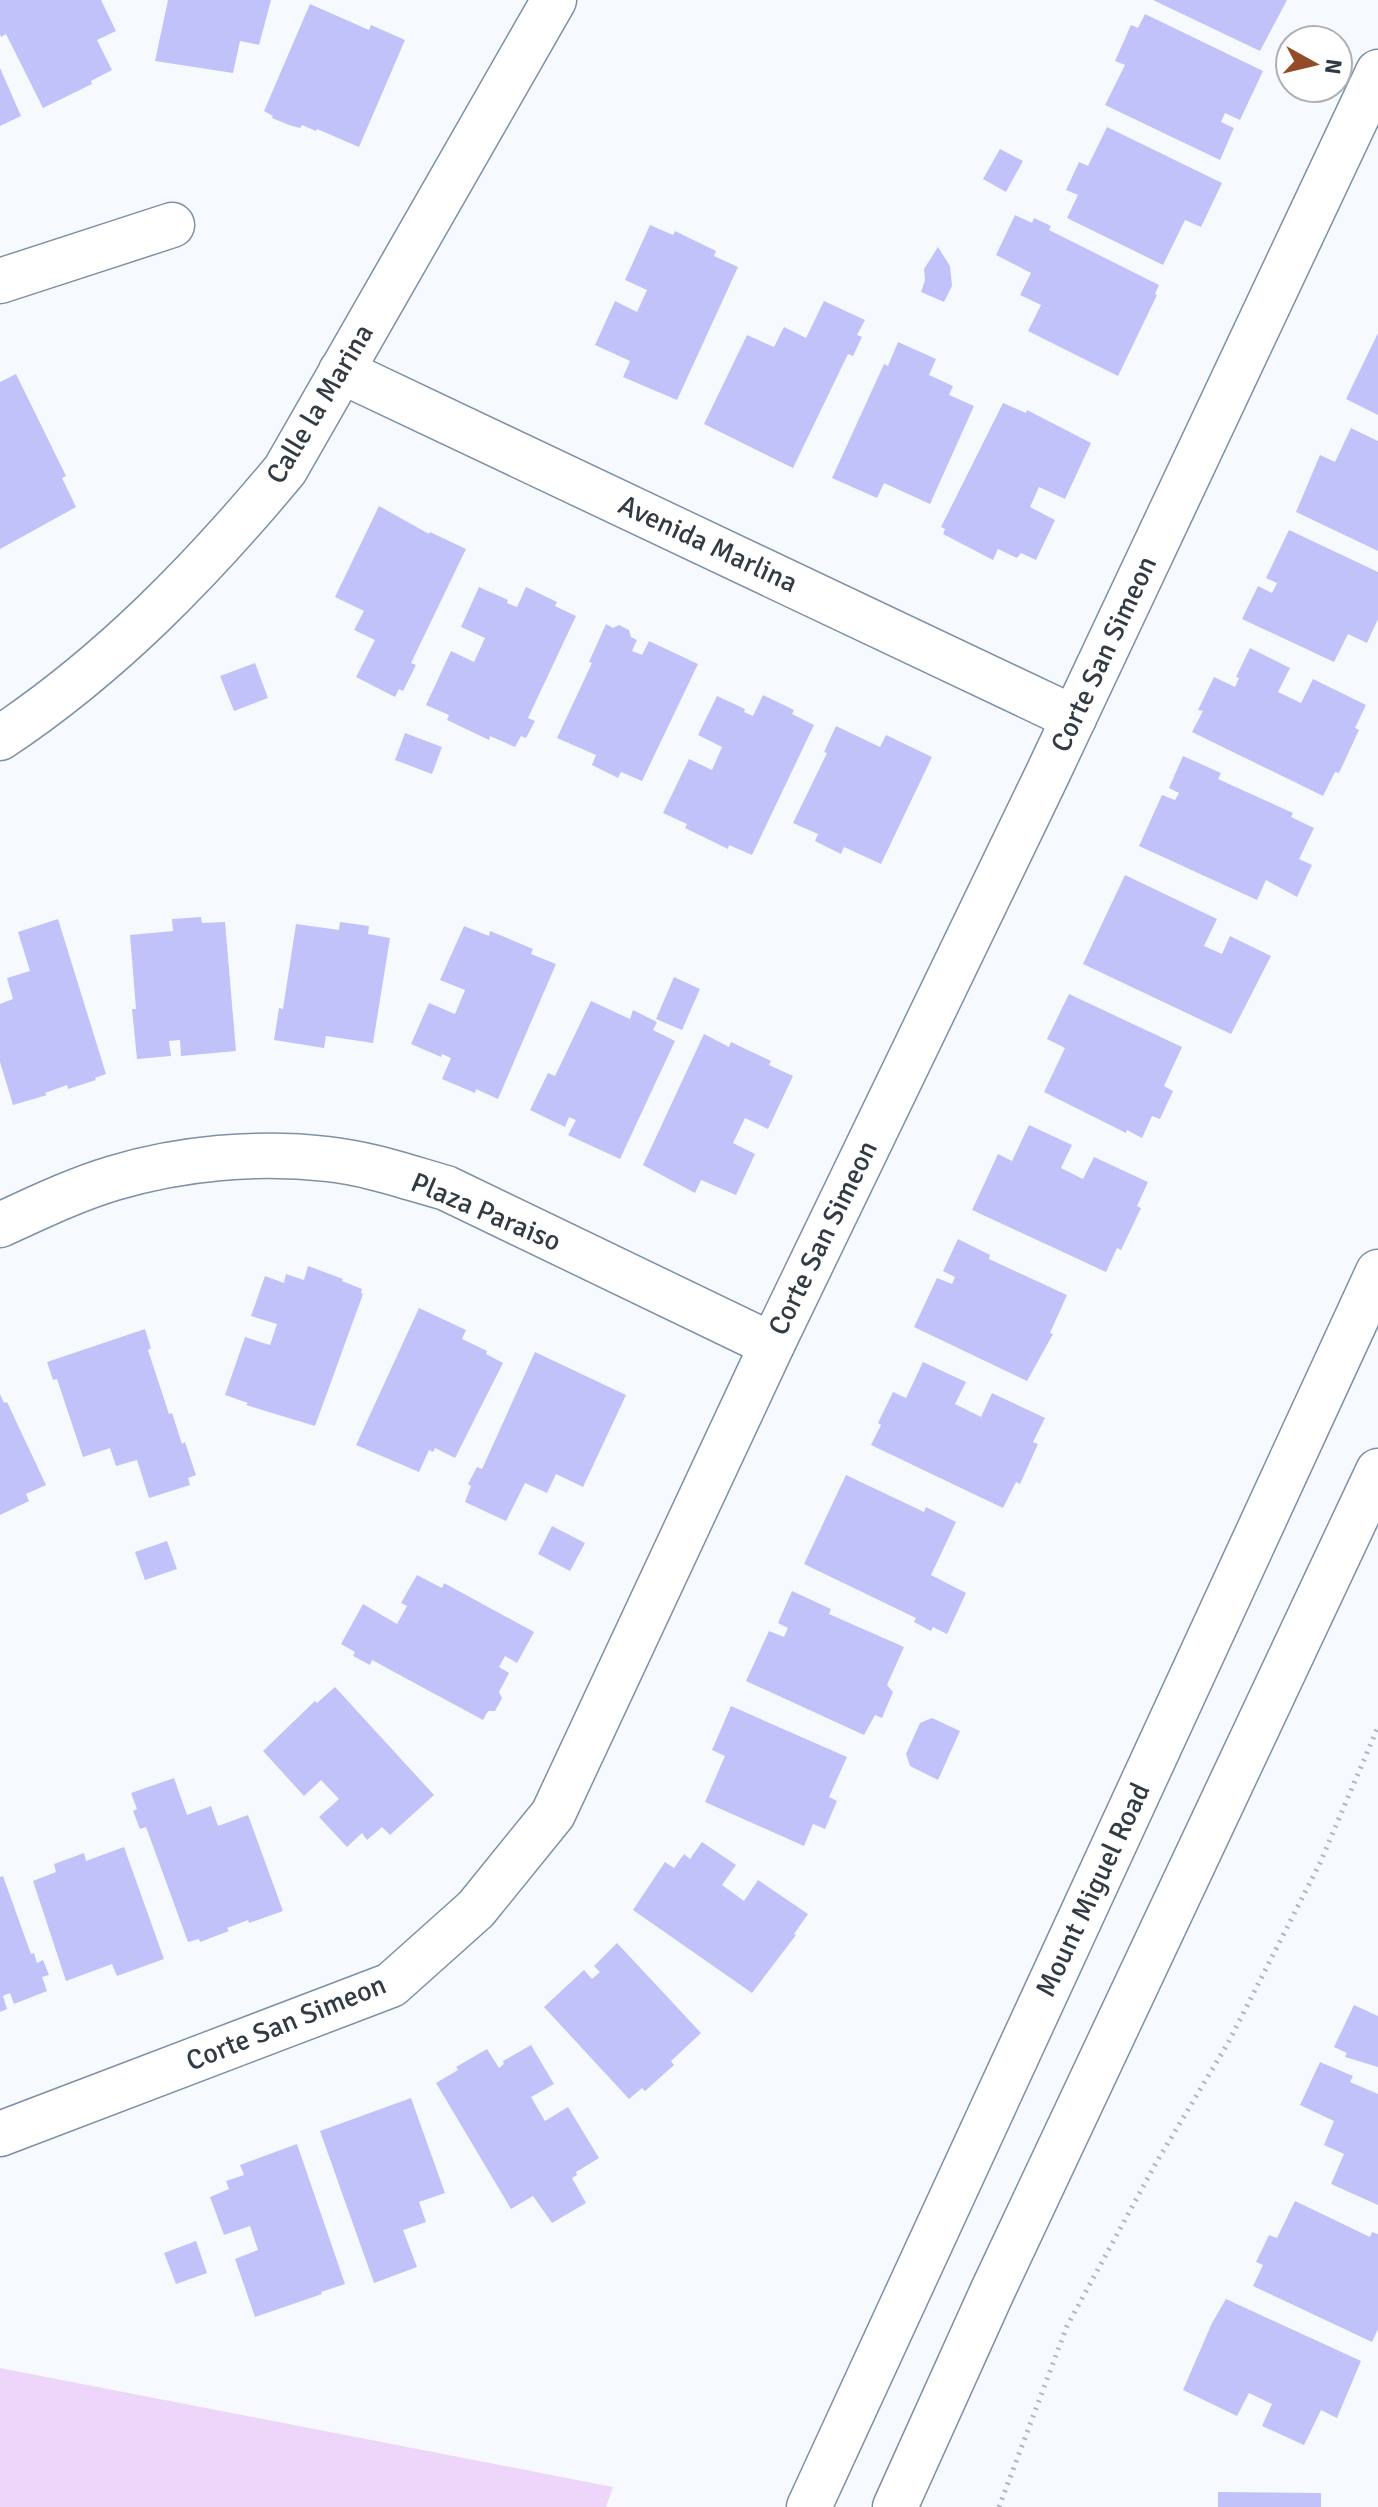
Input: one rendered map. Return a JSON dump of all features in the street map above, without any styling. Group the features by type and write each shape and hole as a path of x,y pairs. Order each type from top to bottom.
{"street":[{"name":"Calle la Marina","path":"0,738 105,659 177,593 233,533 285,470 554,0"},
{"name":"Corte San Simeon","path":"0,2134 391,1985 476,1909 553,1814 772,1345 1074,718 1378,72"},
{"path":"0,281 172,225"},
{"name":"Avenida Marlina","path":"341,371 1074,718"},
{"name":"Plaza Paraiso","path":"0,1225 77,1191 164,1166 220,1158 328,1159 391,1172 446,1188 772,1345"},
{"name":"Mount Miguel Road","path":"809,2507 1375,1285"},
{"path":"895,2507 998,2278 1378,1471"}],"path":[{"path":"999,2507 1067,2326 1156,2163 1228,2043 1320,1863 1378,1727"}],"shaded area":[{"path":"0,2368 613,2487 606,2507 0,2507"}],"building":[{"path":"0,0 101,0 116,31 97,40 112,70 91,81 92,84 43,108 6,34 1,37"},
{"path":"168,0 271,0 259,45 240,41 233,73 155,61"},
{"path":"1153,0 1287,0 1260,51"},
{"path":"310,4 369,30 371,25 405,40 359,147 317,129 289,125 264,111"},
{"path":"1145,14 1263,71 1240,120 1225,113 1221,122 1234,128 1220,160 1105,105 1125,65 1115,61 1131,25 1138,28"},
{"path":"0,68 21,116 0,126"},
{"path":"1107,127 1222,183 1201,227 1185,220 1163,265 1067,218 1078,195 1066,190 1079,162 1088,166"},
{"path":"1000,149 1023,161 1006,192 983,179"},
{"path":"1015,215 1032,223 1034,218 1051,226 1049,230 1159,285 1118,376 1028,331 1041,305 1020,295 1031,273 996,255"},
{"path":"650,225 673,235 675,231 716,251 714,256 738,267 677,400 623,377 630,361 595,345 615,301 637,312 647,290 625,280"},
{"path":"938,247 950,266 952,286 944,302 921,292 925,280 924,269"},
{"path":"824,301 865,320 857,335 862,337 853,356 848,354 793,468 704,424 747,335 774,347 784,327 806,338"},
{"path":"1378,333 1378,415 1346,399"},
{"path":"898,342 936,359 929,375 953,386 949,395 974,406 930,504 884,483 877,498 832,478 884,364 888,366"},
{"path":"16,374 66,476 62,478 76,507 0,549 0,382"},
{"path":"1003,403 1026,413 1027,410 1091,443 1065,499 1039,487 1030,507 1055,520 1036,560 1021,553 1017,558 998,549 993,560 943,534 945,529 941,527"},
{"path":"1351,428 1378,441 1378,551 1296,512 1320,455 1335,462"},
{"path":"379,506 429,534 466,549 411,663 416,665 403,691 399,689 395,697 356,677 375,640 354,630 364,611 335,597"},
{"path":"1289,530 1378,572 1378,619 1367,643 1348,634 1334,662 1242,619 1258,586 1272,593 1277,583 1266,578"},
{"path":"479,587 517,607 526,587 557,602 555,606 576,616 528,718 535,721 526,738 521,736 515,747 490,736 489,740 447,720 449,715 426,705 451,651 474,662 485,638 461,627"},
{"path":"606,624 629,630 631,637 637,640 632,651 642,655 649,641 698,664 642,781 621,772 618,778 592,765 596,755 557,738 592,663 589,662"},
{"path":"1250,648 1290,668 1278,692 1301,703 1313,679 1366,705 1355,728 1359,730 1339,773 1335,772 1323,796 1192,732 1203,711 1198,710 1214,677 1235,687 1239,678 1236,677"},
{"path":"255,663 268,698 234,711 220,676"},
{"path":"763,695 794,710 792,714 814,725 752,855 729,845 728,849 685,828 687,824 663,813 689,759 712,770 722,747 698,735 717,696 753,716"},
{"path":"836,726 880,747 886,735 932,757 881,864 844,847 841,854 815,841 818,834 793,823 827,753 824,752"},
{"path":"405,733 442,747 432,774 395,760"},
{"path":"1183,756 1221,773 1218,779 1293,813 1291,817 1314,828 1299,859 1312,865 1297,897 1266,880 1257,900 1139,846 1162,795 1175,800 1179,793 1169,788"},
{"path":"1125,875 1217,919 1204,946 1222,954 1230,936 1271,956 1231,1034 1083,964"},
{"path":"201,917 202,923 225,922 236,1051 181,1056 180,1040 169,1041 171,1056 137,1059 130,935 173,931 172,919"},
{"path":"58,919 106,1074 96,1080 68,1089 67,1085 45,1093 47,1095 13,1105 0,1062 0,1004 13,999 7,978 30,971 18,932"},
{"path":"340,922 369,926 368,934 390,938 373,1043 326,1036 324,1048 274,1040 279,1008 283,1009 296,924 339,930"},
{"path":"464,926 489,936 490,931 533,949 531,954 556,964 498,1099 442,1079 451,1058 411,1044 429,1003 455,1014 465,990 440,980"},
{"path":"674,977 700,989 682,1030 656,1019"},
{"path":"1069,994 1182,1047 1164,1086 1173,1091 1160,1119 1152,1116 1142,1138 1044,1092 1065,1048 1047,1039"},
{"path":"591,1001 630,1019 633,1010 657,1022 653,1030 675,1041 620,1159 568,1135 576,1120 569,1117 565,1127 530,1110 548,1073 555,1076"},
{"path":"704,1034 729,1047 731,1042 771,1061 769,1065 793,1076 768,1129 745,1118 733,1143 755,1154 736,1195 701,1180 695,1193 643,1165"},
{"path":"1029,1125 1072,1145 1061,1168 1083,1179 1094,1157 1148,1182 1137,1206 1141,1208 1121,1250 1117,1248 1106,1272 972,1210 998,1154 1012,1161"},
{"path":"958,1239 990,1255 989,1259 1067,1295 1050,1333 1053,1334 1027,1381 914,1327 937,1278 952,1284 955,1277 943,1271"},
{"path":"308,1266 343,1279 362,1289 363,1294 315,1426 246,1405 248,1403 225,1395 245,1337 270,1345 277,1324 251,1316 265,1276 284,1283 286,1274 304,1280"},
{"path":"419,1308 466,1330 462,1339 503,1363 455,1458 435,1448 433,1452 429,1450 419,1472 356,1445"},
{"path":"145,1329 151,1348 148,1350 169,1414 172,1413 182,1444 185,1442 196,1475 188,1478 190,1485 149,1498 137,1460 116,1466 110,1448 83,1457 57,1379 53,1380 47,1362"},
{"path":"535,1352 626,1395 583,1487 556,1474 547,1493 525,1483 506,1521 465,1502 471,1486 468,1484 477,1467 482,1469"},
{"path":"923,1362 966,1382 955,1404 981,1417 992,1393 1045,1418 1033,1442 1038,1444 1020,1484 1016,1482 1003,1508 871,1445 893,1392 906,1398"},
{"path":"0,1394 4,1403 7,1402 46,1485 26,1494 29,1501 0,1515"},
{"path":"846,1475 924,1512 926,1507 956,1522 931,1575 966,1593 947,1634 933,1627 931,1631 914,1622 916,1618 804,1564"},
{"path":"552,1526 585,1543 570,1571 538,1554"},
{"path":"167,1541 177,1569 145,1580 135,1552"},
{"path":"417,1575 442,1588 444,1583 534,1632 517,1663 505,1656 499,1667 509,1673 499,1692 502,1698 495,1711 488,1711 483,1720 372,1660 370,1665 353,1656 355,1652 341,1644 363,1604 397,1624 407,1606 401,1603"},
{"path":"792,1591 831,1609 829,1614 904,1647 887,1685 893,1692 882,1718 875,1715 864,1735 746,1681 769,1631 784,1637 788,1628 778,1623"},
{"path":"335,1687 434,1795 390,1835 382,1827 367,1840 362,1833 347,1847 319,1817 339,1799 321,1780 304,1796 263,1751 315,1701 317,1703"},
{"path":"731,1706 847,1757 829,1797 837,1801 825,1829 813,1824 804,1846 705,1802 725,1756 712,1750"},
{"path":"932,1718 960,1731 938,1780 910,1766 906,1754 920,1723"},
{"path":"174,1778 187,1815 211,1806 218,1826 248,1815 283,1911 249,1923 248,1920 200,1942 199,1939 188,1942 146,1827 140,1829 133,1811 137,1809 131,1793"},
{"path":"702,1842 736,1865 722,1885 744,1901 758,1880 808,1914 752,1993 633,1910 665,1862 674,1868 684,1854 690,1859"},
{"path":"124,1847 164,1959 117,1976 112,1964 66,1981 33,1881 56,1872 54,1864 84,1853 86,1861"},
{"path":"3,1876 31,1954 34,1953 37,1963 43,1960 49,1975 42,1977 47,1991 14,2004 10,1993 3,1996 7,2009 0,2012 0,1877"},
{"path":"617,1943 701,2033 671,2061 674,2065 645,2091 642,2088 629,2099 544,2007 584,1970 592,1979 600,1972 594,1966"},
{"path":"1354,2005 1378,2016 1378,2067 1345,2057 1347,2053 1334,2047"},
{"path":"531,2045 554,2084 531,2097 545,2121 568,2107 599,2158 576,2172 577,2175 572,2178 586,2203 552,2223 533,2196 511,2209 436,2083 487,2049 499,2068 503,2061"},
{"path":"1320,2062 1353,2076 1350,2082 1378,2094 1378,2205 1331,2184 1344,2154 1324,2145 1334,2121 1300,2105"},
{"path":"411,2098 445,2193 419,2202 426,2222 403,2230 417,2267 374,2283 320,2131"},
{"path":"297,2144 345,2284 255,2317 235,2259 258,2250 250,2226 224,2235 210,2197 229,2189 226,2181 244,2175 240,2165"},
{"path":"1295,2201 1370,2237 1372,2232 1378,2234 1378,2329 1372,2342 1253,2286 1263,2265 1256,2262 1269,2235 1277,2238"},
{"path":"196,2241 207,2273 176,2284 164,2253"},
{"path":"1226,2299 1361,2361 1337,2418 1321,2410 1304,2445 1262,2426 1272,2404 1249,2393 1237,2416 1183,2390 1212,2323"},
{"path":"1218,2492 1321,2493 1321,2507 1218,2507"}]}
